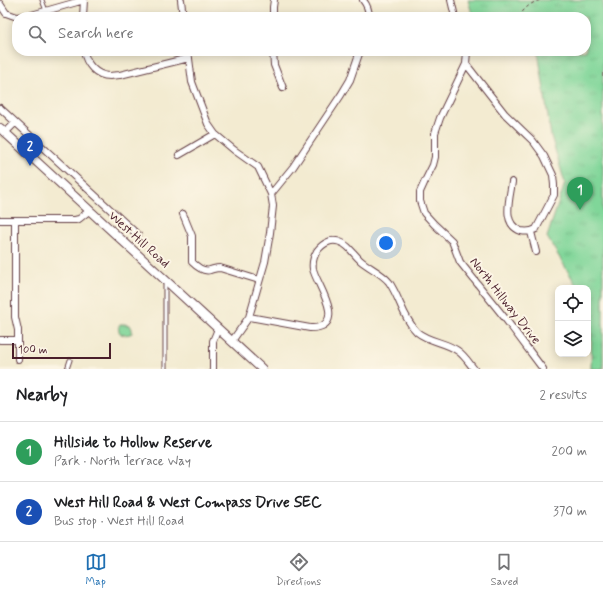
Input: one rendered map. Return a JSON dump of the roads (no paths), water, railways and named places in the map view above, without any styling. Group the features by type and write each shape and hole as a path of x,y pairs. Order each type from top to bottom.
{"street":[{"path":"42,12 84,0 84,12"},
{"path":"180,0 182,12"},
{"path":"273,12 274,0"},
{"path":"363,0 369,12"},
{"path":"451,0 454,12"},
{"path":"0,4 6,13 12,15"},
{"path":"85,56 87,62 98,74 109,76 120,75 182,56"},
{"path":"188,56 192,82 208,124 215,134 258,167 271,194 273,206 270,233 264,262 249,317 232,341"},
{"path":"274,56 274,65 282,88"},
{"path":"271,194 293,167 341,96 350,80 358,56"},
{"name":"North Hillway Drive","path":"467,56 466,64 440,118 435,133 435,157 433,165 420,192 420,201 424,213 452,241 460,262 543,369"},
{"path":"466,64 505,114 533,141 544,156 553,175 554,195 536,229 531,232 524,232 511,225 509,217 512,182"},
{"path":"0,108 138,235"},
{"path":"2,130 15,122"},
{"name":"West Hill Road","path":"2,130 262,369"},
{"path":"178,155 215,134"},
{"path":"0,220 75,220 79,219 90,211"},
{"path":"183,214 192,236 192,262 204,271 220,268 259,280"},
{"path":"15,220 15,316 18,330 18,359"},
{"path":"531,232 536,252"},
{"path":"249,317 310,328 320,327 327,322 330,314 329,307 313,269 313,262 315,253 321,246 329,242 342,242 361,261 388,280 404,314 418,333 458,351 466,358 474,369"},
{"path":"212,369 213,341 218,329"},
{"path":"0,340 18,340"}],"lane":[{"path":"42,0 46,11"},
{"path":"165,280 165,369"},
{"path":"67,369 70,360"}],"place":[{"name":"West Hill Road & West Compass Drive SEC","path":"30,166"},
{"name":"Hillside to Hollow Reserve","path":"580,210"}]}
